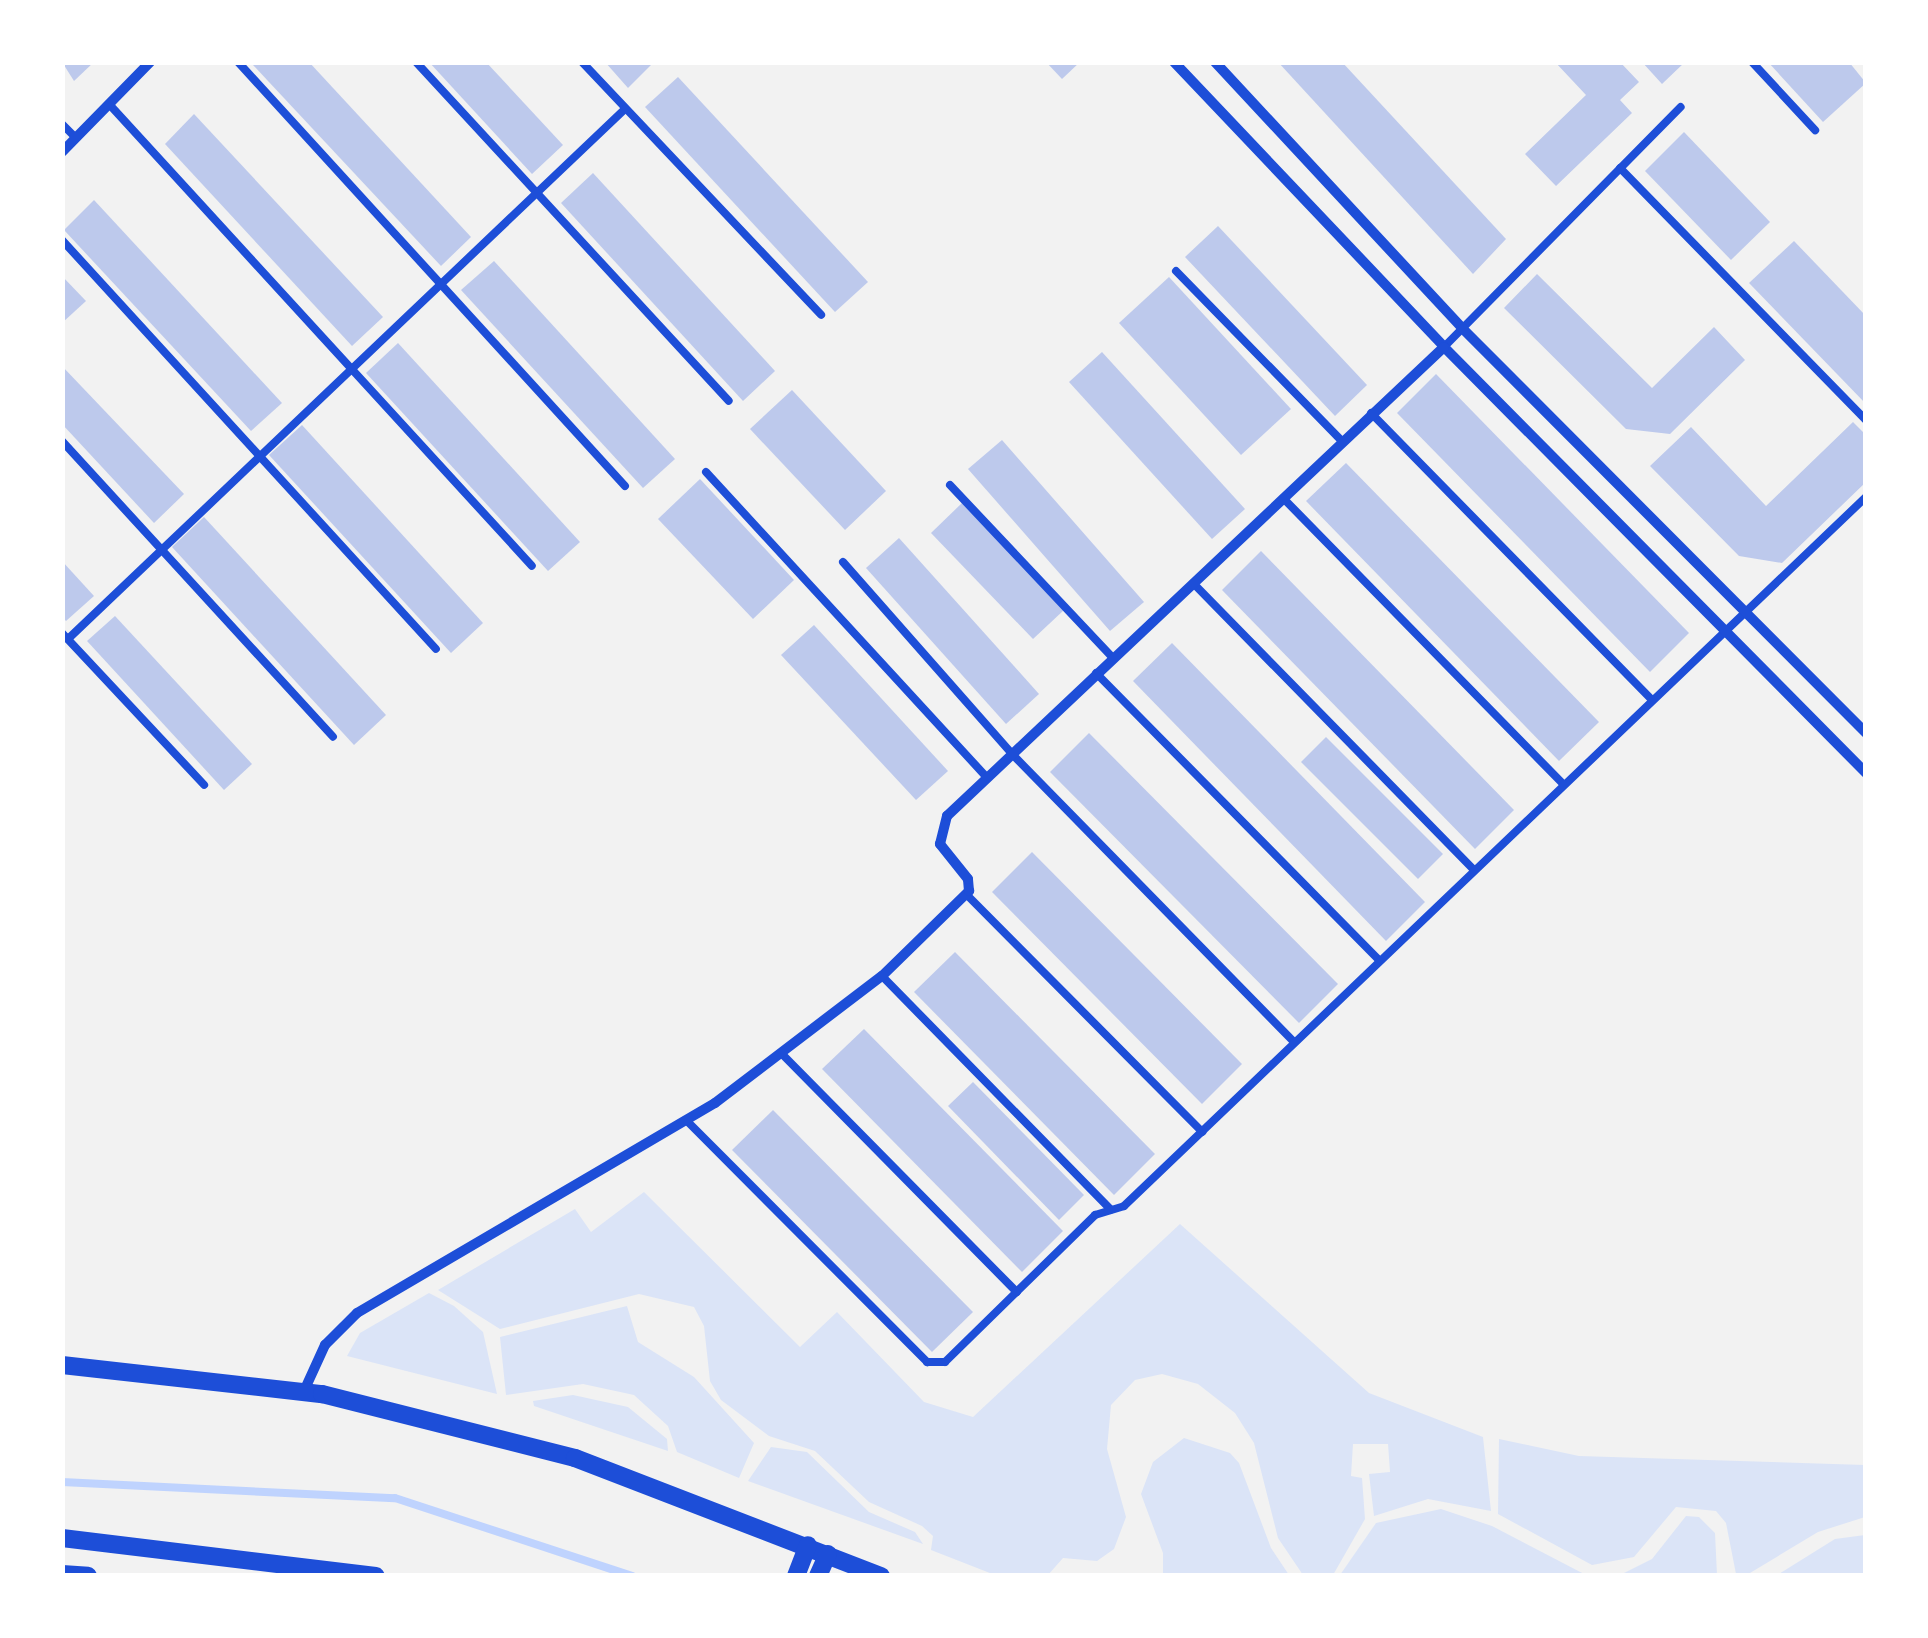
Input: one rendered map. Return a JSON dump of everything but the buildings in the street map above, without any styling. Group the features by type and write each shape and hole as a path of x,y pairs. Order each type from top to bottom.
{"street":[{"path":"62,152 150,62"},
{"path":"1174,62 1444,348 1866,773"},
{"path":"1214,62 1463,329 1866,733"},
{"path":"304,1392 325,1344 357,1314 686,1120 783,1056 882,976 967,895 970,883 946,854 940,833 948,816 1444,348"},
{"path":"62,1353 162,1375"},
{"path":"62,1365 304,1392 575,1458 881,1576"},
{"path":"62,1538 376,1576"},
{"path":"796,1574 808,1546"},
{"path":"818,1576 828,1554"},
{"path":"62,1574 88,1576"}],"lane":[{"path":"238,62 625,486"},
{"path":"416,62 728,401"},
{"path":"582,62 820,316"},
{"path":"1752,62 1815,130"},
{"path":"110,104 532,566"},
{"path":"1444,348 1680,106"},
{"path":"204,784 65,636 162,550 625,109"},
{"path":"62,124 75,137"},
{"path":"1620,168 1866,420"},
{"path":"62,240 436,649"},
{"path":"1176,270 1342,441"},
{"path":"1371,413 1651,699"},
{"path":"62,441 333,737"},
{"path":"706,472 987,778"},
{"path":"950,485 1113,658"},
{"path":"1283,498 1563,784"},
{"path":"686,1120 927,1362 950,1359 1095,1215 1124,1206 1651,699 1866,498"},
{"path":"843,562 1012,754 1294,1042"},
{"path":"1193,583 1474,870"},
{"path":"1096,674 1379,960"},
{"path":"967,895 1202,1132"},
{"path":"882,976 1111,1210"},
{"path":"783,1056 1017,1292"}],"shaded area":[{"path":"644,1192 800,1347 837,1312 924,1402 973,1417 1180,1224 1369,1393 1483,1437 1491,1511 1428,1499 1374,1516 1369,1474 1390,1472 1388,1444 1353,1444 1351,1476 1362,1478 1365,1519 1333,1575 1303,1575 1278,1538 1254,1443 1235,1413 1198,1384 1162,1374 1135,1380 1111,1405 1107,1449 1126,1517 1114,1549 1097,1561 1063,1558 1048,1575 995,1575 931,1550 933,1536 922,1526 869,1502 815,1451 769,1436 721,1400 710,1381 704,1326 694,1307 639,1294 500,1329 438,1290 575,1209 591,1232"},
{"path":"429,1293 454,1306 483,1332 497,1394 347,1356 360,1333"},
{"path":"627,1306 638,1342 694,1377 754,1443 739,1478 677,1452 668,1426 634,1395 583,1384 506,1395 500,1337"},
{"path":"573,1395 628,1407 667,1439 668,1451 534,1406 533,1401"},
{"path":"1184,1438 1230,1453 1239,1463 1271,1548 1289,1575 1163,1575 1163,1553 1141,1494 1153,1462"},
{"path":"1499,1439 1579,1456 1865,1465 1865,1517 1818,1532 1745,1576 1736,1574 1726,1523 1716,1511 1676,1507 1634,1557 1592,1565 1498,1514"},
{"path":"771,1447 807,1452 869,1512 915,1532 923,1544 748,1481"},
{"path":"1441,1509 1492,1526 1586,1575 1340,1575 1376,1523"},
{"path":"1686,1516 1699,1517 1715,1533 1717,1575 1620,1575 1652,1559"},
{"path":"1865,1535 1865,1575 1777,1575 1835,1539"}],"waterway":[{"path":"62,1482 395,1498 632,1576"}]}
